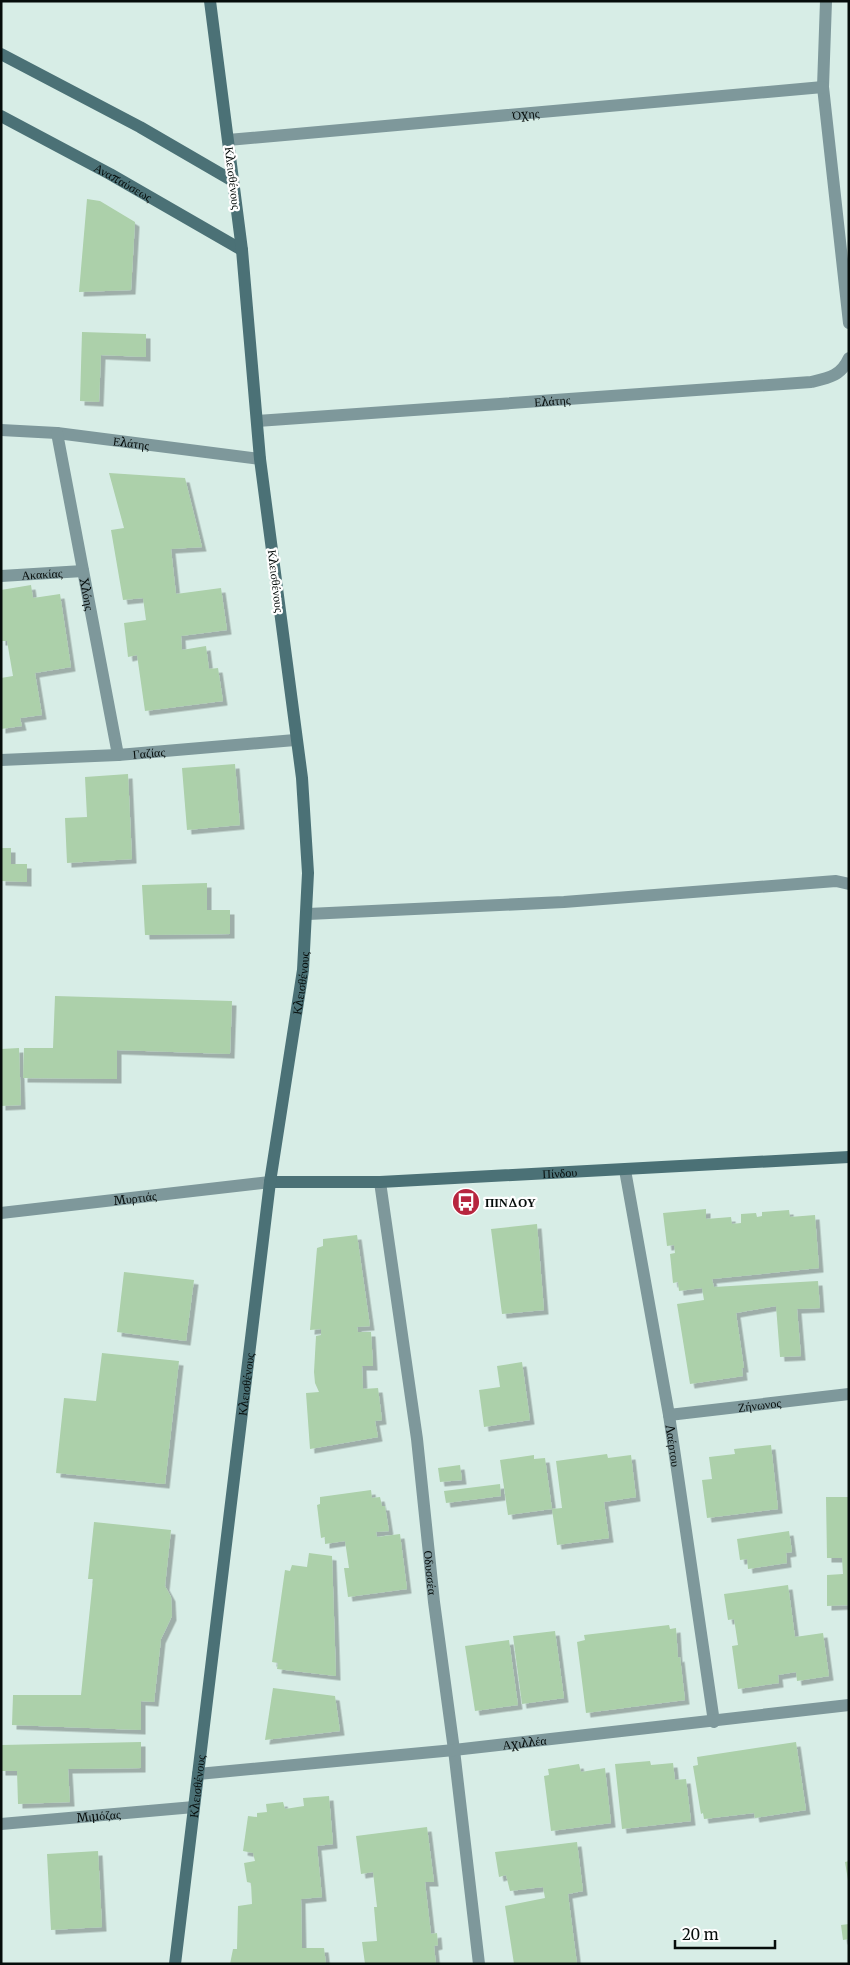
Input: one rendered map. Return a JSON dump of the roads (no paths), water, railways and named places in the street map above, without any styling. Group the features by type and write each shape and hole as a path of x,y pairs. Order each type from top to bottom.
{"main road":[{"name":"Κλεισθένους","path":"175,1964 270,1182 303,970 308,914 307,832 260,458 242,250 210,1"},
{"path":"1,54 140,127 233,181"},
{"name":"Αναπαύσεως","path":"1,116 110,174 242,250"},
{"name":"Πίνδου","path":"270,1182 380,1182 849,1157"}],"street":[{"path":"826,1 823,86 849,323"},
{"name":"Όχης","path":"228,140 823,86"},
{"name":"Ελάτης","path":"257,420 811,382 833,377 846,363"},
{"name":"Ελάτης","path":"1,430 57,433 260,458"},
{"name":"Χλόης","path":"57,433 118,755"},
{"name":"Ακακίας","path":"1,576 83,570"},
{"name":"Γαζίας","path":"1,760 118,755 295,740"},
{"path":"308,914 564,902 836,881 849,884"},
{"name":"Λαέρτου","path":"626,1170 669,1415 714,1722"},
{"name":"Μυρτιάς","path":"1,1213 270,1182"},
{"name":"Οδυσσέα","path":"380,1182 417,1439 434,1602 454,1750 479,1964"},
{"name":"Ζήνωνος","path":"669,1415 849,1394"},
{"name":"Αχιλλέα","path":"198,1774 454,1750 714,1722 849,1705"},
{"name":"Μιμόζας","path":"1,1824 194,1807"}],"place":[{"name":"ΠΙΝΔΟΥ","path":"466,1202"}]}
